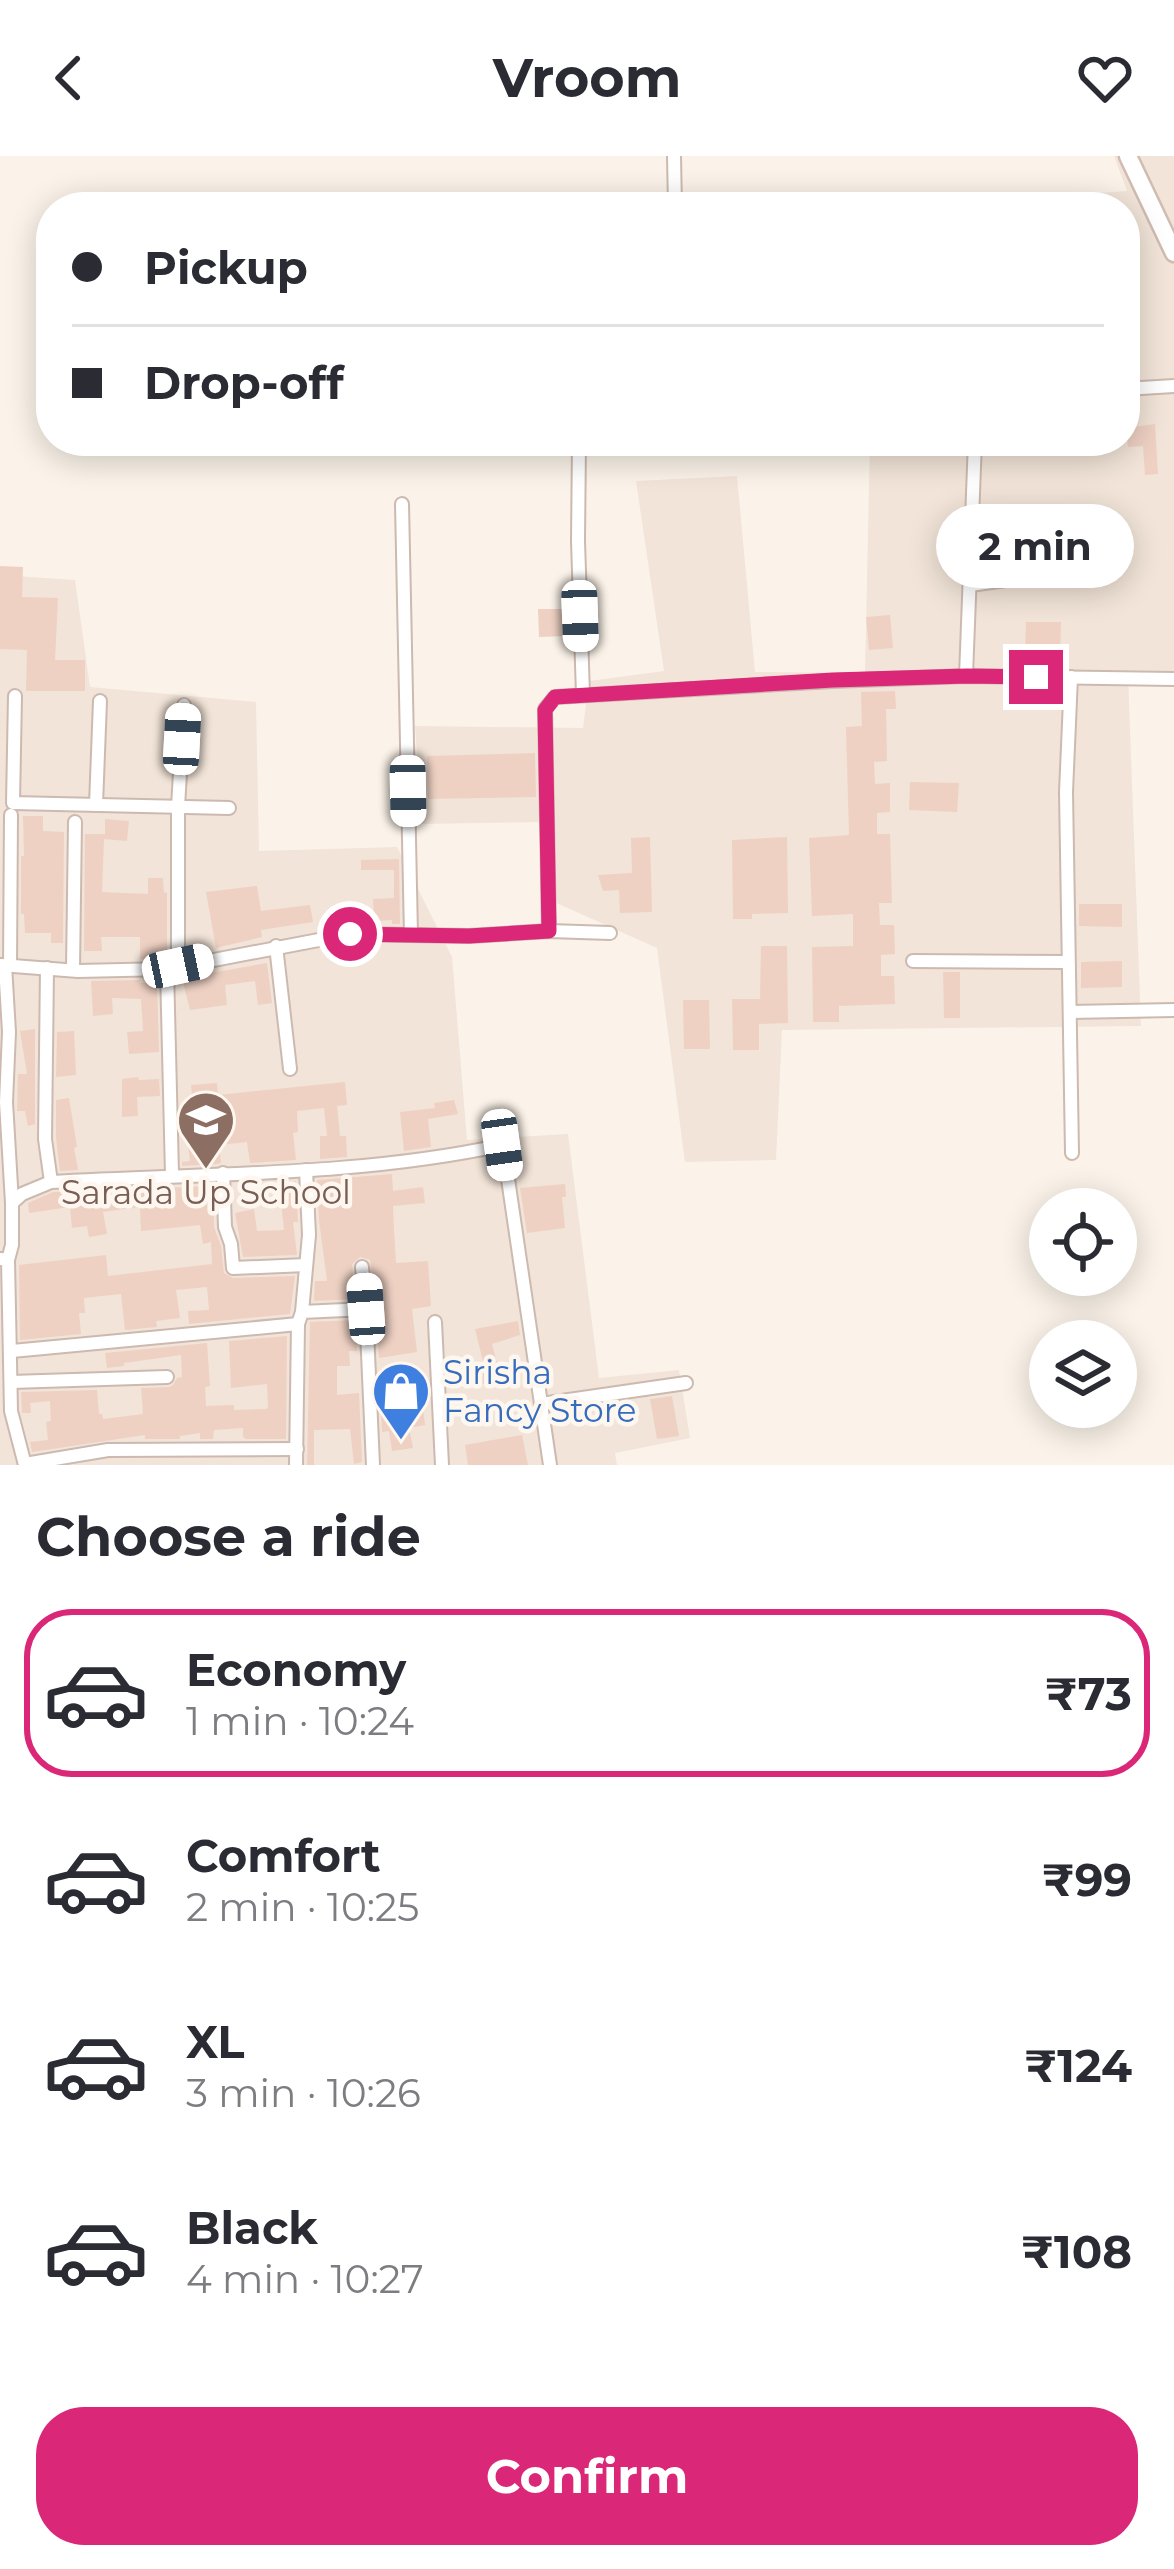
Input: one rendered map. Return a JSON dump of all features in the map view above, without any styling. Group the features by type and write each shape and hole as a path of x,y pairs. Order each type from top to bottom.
{"street":[{"path":"674,156 675,192"},
{"path":"1128,156 1174,253"},
{"path":"1140,388 1174,386"},
{"path":"579,456 583,695"},
{"path":"967,676 974,456"},
{"path":"402,504 411,935"},
{"path":"970,585 1029,577"},
{"path":"549,931 545,710 555,697 967,676 1174,679"},
{"path":"1071,677 1066,792 1072,1153"},
{"path":"15,695 13,803 230,808"},
{"path":"95,805 100,701"},
{"path":"172,1174 172,968 184,705"},
{"path":"11,814 5,965 12,1245 4,1259 12,1351 6,1411 25,1464 108,1450 297,1449"},
{"path":"73,969 75,822"},
{"path":"5,965 106,971 172,968 350,934 610,933"},
{"path":"276,946 290,1069"},
{"path":"914,961 1067,962"},
{"path":"46,968 45,1139 51,1182"},
{"path":"1070,1012 1174,1010"},
{"path":"12,1203 51,1182 306,1170 502,1145 550,1465"},
{"path":"296,1465 300,1318 309,1235 306,1170"},
{"path":"223,1173 225,1227 233,1268 306,1264"},
{"path":"362,1267 373,1465"},
{"path":"12,1351 366,1309"},
{"path":"435,1322 442,1465"},
{"path":"11,1382 167,1377"},
{"path":"542,1404 686,1383"}],"shaded area":[{"path":"1114,156 1174,156 1174,678 1128,676 1141,1026 782,1030 776,1160 685,1162 657,948 552,901 545,822 422,824 415,726 583,728 589,681 664,671 636,481 737,476 755,672 865,673 870,456 1140,456 1140,192 1113,192 1127,191"},
{"path":"0,575 75,580 90,687 256,702 259,851 397,847 452,957 467,1140 568,1134 599,1378 679,1370 690,1438 615,1453 617,1465 0,1465"}],"building":[{"path":"1155,424 1158,474 1145,475 1140,426"},
{"path":"0,566 23,567 22,597 58,598 55,660 85,660 85,691 26,691 27,650 0,649"},
{"path":"538,609 565,609 566,636 539,637"},
{"path":"890,615 893,648 869,650 866,617"},
{"path":"1026,622 1061,622 1060,654 1025,654"},
{"path":"895,691 896,709 886,709 887,761 874,762 875,784 890,783 890,812 877,813 877,834 890,834 892,903 879,903 880,925 894,925 895,954 881,955 881,976 894,976 895,1004 839,1006 839,1022 813,1022 812,947 853,946 853,914 812,916 809,838 849,835 846,727 862,726 861,692"},
{"path":"535,753 536,797 428,799 427,756"},
{"path":"910,782 959,783 957,812 909,810"},
{"path":"23,816 43,816 43,831 64,832 63,943 51,943 51,933 25,933 21,914"},
{"path":"105,819 129,821 127,841 104,839 102,892 148,894 148,878 163,878 167,958 140,959 140,937 101,937 102,951 84,951 85,834 105,834"},
{"path":"650,837 652,912 620,913 619,890 603,891 598,875 632,873 631,838"},
{"path":"787,837 788,913 733,919 732,840"},
{"path":"399,859 400,924 374,921 373,899 394,898 394,870 361,870 361,860"},
{"path":"257,886 261,911 310,905 313,922 261,930 262,937 216,948 206,892"},
{"path":"1079,904 1122,904 1122,927 1079,926"},
{"path":"761,946 787,946 788,1023 759,1024 759,1050 733,1050 732,999 760,999"},
{"path":"1122,961 1122,987 1081,988 1081,962"},
{"path":"267,963 272,1003 258,1005 255,981 225,985 227,1005 190,1010 182,978"},
{"path":"943,972 960,972 960,1018 944,1018"},
{"path":"91,981 157,983 159,1052 129,1054 127,1032 143,1031 141,999 112,998 113,1014 93,1016"},
{"path":"683,1000 709,1000 710,1049 684,1049"},
{"path":"35,1029 35,1124 28,1126 25,1111 17,1111 18,1074 27,1074 20,1031"},
{"path":"74,1031 76,1075 56,1077 57,1032"},
{"path":"122,1079 159,1079 160,1096 137,1097 138,1116 122,1117"},
{"path":"345,1082 347,1105 337,1106 347,1157 320,1159 320,1136 327,1136 324,1108 297,1111 296,1160 250,1163 247,1142 219,1145 221,1163 182,1166 190,1161 181,1127 186,1126 184,1107 193,1106 191,1085 217,1083 218,1095"},
{"path":"69,1098 78,1170 60,1171 56,1100"},
{"path":"454,1100 458,1114 428,1119 431,1147 404,1151 400,1112 435,1108 434,1103"},
{"path":"392,1174 393,1191 423,1187 425,1203 393,1206 396,1263 428,1261 431,1306 412,1309 417,1352 379,1358 370,1260 360,1257 352,1264 355,1299 314,1301 315,1281 327,1281 317,1180"},
{"path":"296,1181 297,1255 243,1257 235,1213 254,1209 257,1231 284,1230 279,1183"},
{"path":"565,1184 565,1228 527,1233 520,1188"},
{"path":"213,1186 214,1227 224,1273 233,1278 295,1276 290,1314 189,1324 188,1311 209,1310 207,1287 176,1290 180,1318 156,1321 157,1327 125,1330 121,1294 84,1298 85,1313 79,1313 81,1334 20,1340 19,1265 106,1255 108,1276 212,1264 211,1242 203,1244 200,1225 141,1231 140,1207 103,1212 107,1234 89,1237 87,1226 72,1228 70,1207 29,1213 28,1203 53,1192"},
{"path":"356,1320 357,1351 349,1351 350,1366 337,1366 337,1395 359,1393 362,1462 354,1464 350,1429 314,1430 314,1465 307,1465 310,1322"},
{"path":"518,1321 520,1335 492,1344 497,1363 504,1362 506,1381 480,1384 478,1366 484,1365 475,1329"},
{"path":"287,1336 286,1439 246,1439 243,1428 214,1430 213,1439 200,1439 200,1433 180,1439 145,1439 145,1435 32,1452 30,1442 48,1440 50,1401 30,1403 31,1413 22,1413 21,1392 97,1390 103,1419 143,1414 141,1388 169,1387 182,1377 181,1355 107,1368 105,1353 207,1343 210,1386 205,1387 206,1406 265,1409 267,1384 231,1388 229,1341"},
{"path":"419,1375 425,1425 409,1428 413,1448 392,1451 389,1431 382,1432 380,1379"},
{"path":"672,1396 679,1436 657,1439 650,1399"},
{"path":"522,1435 528,1465 468,1465 465,1445"}],"place":[{"name":"Sarada Up School","path":"206,1171"},
{"name":"Sirisha Fancy Store","path":"401,1442"}],"route":[{"path":"350,934 469,936 549,931 545,710 555,697 833,680 1036,677"}]}
